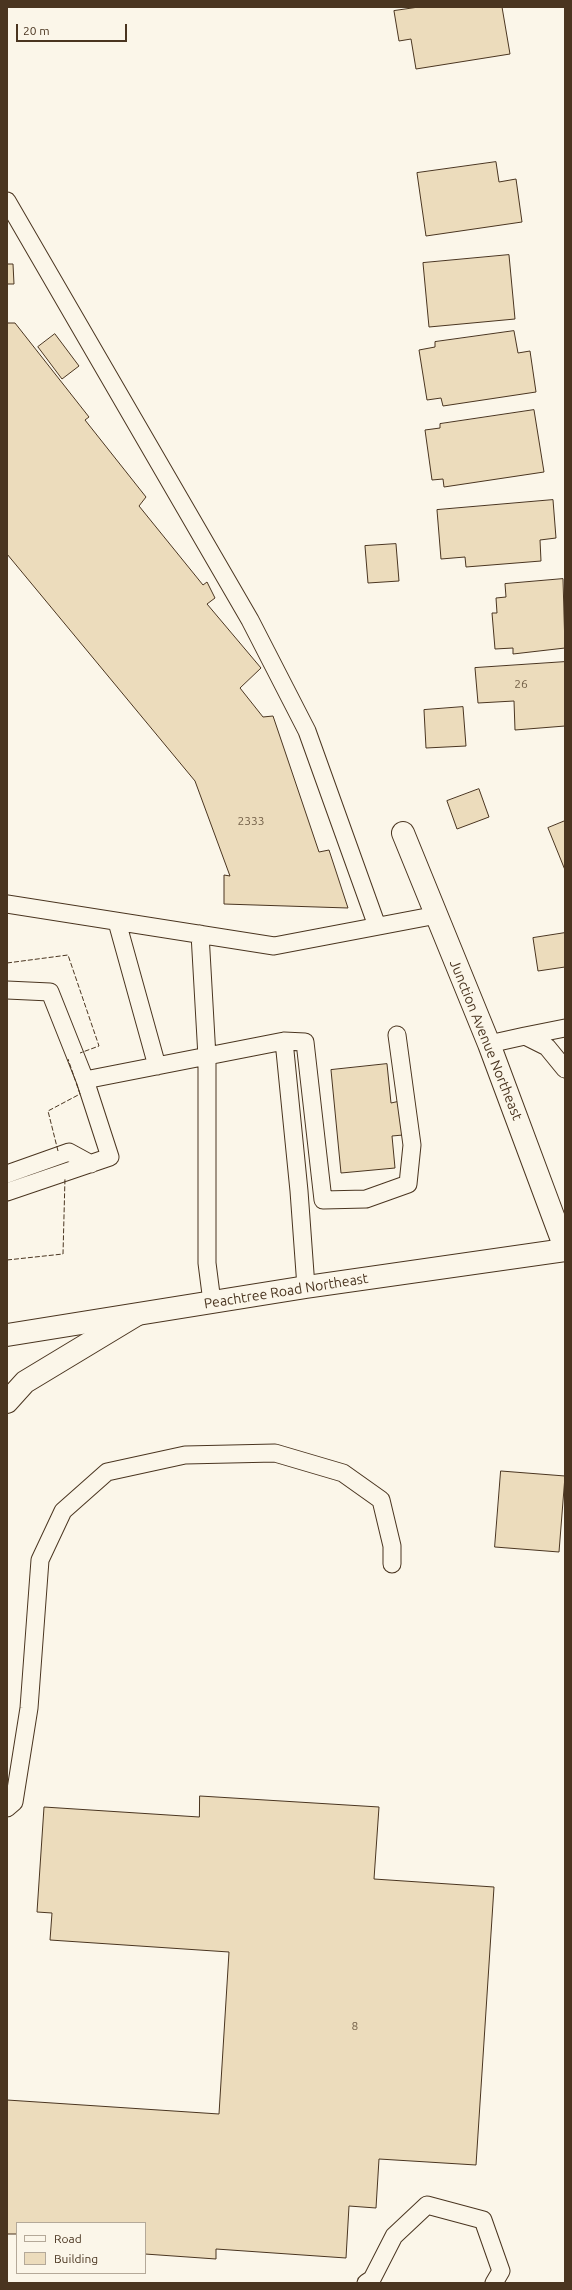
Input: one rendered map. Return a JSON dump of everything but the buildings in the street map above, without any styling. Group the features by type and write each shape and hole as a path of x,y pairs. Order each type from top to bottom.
{"main road":[{"name":"Junction Avenue Northeast","path":"403,833 489,1044 551,1205 565,1249"},
{"name":"Peachtree Road Northeast","path":"7,1335 306,1287 565,1249"},
{"path":"7,1402 25,1382 136,1315"}],"lane":[{"path":"7,201 250,620 307,731 377,926"},
{"path":"7,904 274,946 437,915"},
{"path":"117,922 157,1066"},
{"path":"200,934 207,1057 207,1263 212,1302"},
{"path":"7,990 50,992 85,1080 110,1157 7,1192"},
{"path":"489,1044 565,1028"},
{"path":"85,1080 284,1041 305,1042 324,1200 366,1199 408,1184 412,1145 397,1035"},
{"path":"525,1036 547,1047 565,1069"},
{"path":"284,1041 299,1191 306,1287"},
{"path":"7,1174 68,1152 90,1164"},
{"path":"7,1808 14,1802 29,1708 40,1560 63,1511 107,1472 185,1455 275,1453 343,1473 382,1500 392,1546 392,1564"},
{"path":"366,2283 372,2279 394,2236 427,2205 483,2220 502,2271 494,2283"}],"fence":[{"path":"7,963 68,955 99,1046 80,1053"},
{"path":"58,1151 48,1111 80,1094 68,1059"},
{"path":"7,1260 63,1254 65,1178"}]}
